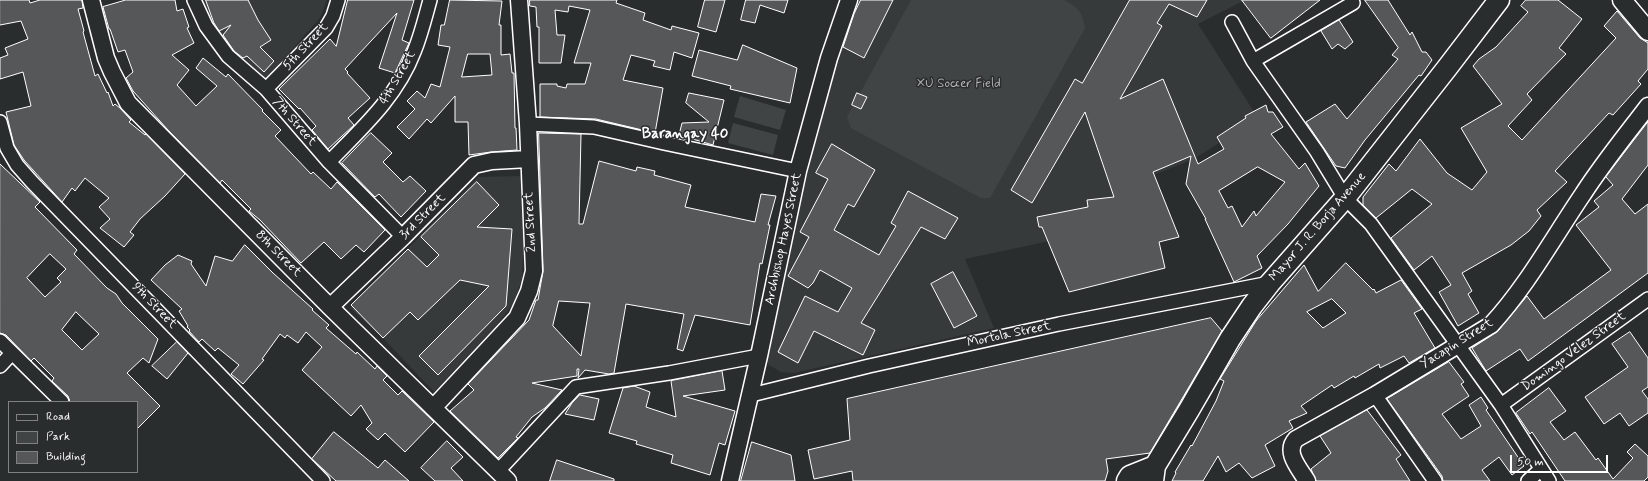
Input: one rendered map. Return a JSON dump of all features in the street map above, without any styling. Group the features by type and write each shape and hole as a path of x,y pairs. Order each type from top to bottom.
{"main road":[{"name":"Mayor J. R. Borja Avenue","path":"1127,481 1130,476 1154,474 1230,339 1270,283 1345,198 1448,68 1499,0"},
{"path":"1622,0 1648,31"}],"street":[{"name":"8th Street","path":"91,0 106,58 128,103 330,307 503,476"},
{"name":"7th Street","path":"194,0 206,26 228,56 266,90 329,162 403,237"},
{"name":"5th Street","path":"266,90 326,28 333,16 338,0"},
{"name":"4th Street","path":"329,162 378,112 393,91 414,53 430,0"},
{"name":"2nd Street","path":"433,408 517,318 524,305 534,271 528,124 519,0"},
{"name":"Archbishop Hayes Street","path":"730,481 760,356 798,171 829,58 849,0"},
{"path":"1253,61 1353,3"},
{"path":"1232,22 1253,61 1317,152 1345,198 1372,224 1501,405 1549,481"},
{"name":"Yacapin Street","path":"1307,481 1290,452 1291,444 1301,435 1375,395 1491,325 1529,277 1584,192 1648,106"},
{"name":"9th Street","path":"0,122 3,149 32,182 323,481"},
{"path":"528,124 594,127 798,171"},
{"name":"3rd Street","path":"330,307 403,237 474,165 492,161 529,159"},
{"name":"Mortola Street","path":"751,396 869,366 1059,324 1270,283"},
{"name":"Domingo Velez Street","path":"1501,405 1648,299"},
{"path":"0,341 61,401"},
{"path":"0,366 12,353"},
{"path":"503,476 576,387 669,373 760,356"},
{"path":"1375,395 1435,481"},
{"path":"1528,481 1541,469"}],"shaded area":[{"path":"201,0 327,0 320,18 264,81 238,61 206,19"},
{"path":"852,0 1245,0 1198,24 1258,118 1194,159 1128,185 1139,222 965,259 994,328 794,373 781,372 769,365 765,358 818,126"},
{"path":"524,176 522,278 514,303 495,327 434,392 383,338 350,308 478,177"}],"green space":[{"name":"XU Soccer Field","path":"911,0 1064,0 1073,5 1081,14 1085,28 990,198 981,198 851,128 847,117"},
{"path":"740,96 786,110 780,130 734,117"},
{"path":"733,123 778,135 773,155 728,143"}],"building":[{"path":"0,0 29,0 30,3 40,0 82,0 83,8 78,9 95,76 98,74 107,93 108,92 113,106 115,104 120,108 131,120 129,122 145,135 146,134 185,174 165,196 140,219 130,232 134,235 124,247 100,228 110,219 99,207 109,198 85,178 75,191 72,188 62,202 24,160 14,145 6,112 31,106 23,72 0,79 0,58 8,55 5,48 28,39 21,21 0,25"},
{"path":"126,0 175,0 177,11 183,9 189,27 187,28 194,43 172,55 189,70 177,85 196,106 217,86 196,68 203,58 226,77 228,74 281,130 275,136 311,174 313,172 331,189 337,182 385,230 364,252 356,245 341,259 324,242 301,263 260,220 249,211 251,209 222,180 220,183 168,130 133,91 126,78 133,72 125,50 118,52 109,29 103,7"},
{"path":"206,0 248,0 258,20 271,40 260,47 274,61 264,72 247,56 243,58 234,51 223,35 231,25 219,31 214,23"},
{"path":"348,0 414,0 402,40 409,43 395,73 379,68 397,13 345,69 370,98 348,118 354,125 328,149 312,130 316,126 300,108 299,109 279,89 330,39 336,46"},
{"path":"450,0 502,1 499,25 501,25 501,55 510,54 512,73 514,73 517,150 469,155 468,122 455,122 455,96 431,123 427,119 409,139 397,127 415,109 407,101 417,91 425,98 431,84 440,87 450,47 438,45 441,25 444,25","holes":["468,54 490,54 492,75 462,77"]},
{"path":"530,0 617,0 616,3 645,13 643,20 671,30 672,26 699,33 692,58 674,52 670,70 653,66 655,61 631,55 623,80 663,88 655,133 596,119 540,117 540,84 557,84 557,86 566,88 567,84 585,84 591,63 574,63 590,10 569,6 568,12 555,10 557,35 565,35 561,63 539,63 539,27 537,27 536,7 530,6"},
{"path":"705,0 725,0 716,32 698,27"},
{"path":"746,0 788,0 784,13 760,5 755,23 741,20"},
{"path":"861,0 893,0 864,58 843,47 854,14"},
{"path":"1130,0 1207,0 1197,17 1169,4 1157,23 1162,26 1120,99 1163,79 1198,164 1224,149 1217,137 1246,118 1245,116 1266,105 1268,112 1273,112 1283,127 1271,134 1299,169 1305,163 1319,186 1288,224 1257,256 1262,268 1234,282 1206,219 1186,184 1191,156 1153,172 1179,237 1159,242 1165,268 1069,292 1042,227 1039,227 1037,217 1088,207 1087,200 1114,197 1085,112 1032,203 1011,190 1075,79 1082,83","holes":["1258,167 1285,182 1256,216 1254,211 1242,227 1232,206 1228,208 1219,191"]},
{"path":"1242,0 1320,0 1271,38"},
{"path":"1365,0 1388,0 1410,35 1412,32 1422,52 1426,52 1432,60 1421,76 1419,75 1365,140 1345,168 1336,166 1306,122 1335,104 1347,119 1398,59 1392,55 1398,48"},
{"path":"1526,0 1558,0 1582,19 1559,48 1566,54 1527,94 1532,100 1508,126 1522,140 1616,38 1604,26 1617,11 1640,38 1648,43 1648,69 1638,81 1641,84 1613,115 1609,113 1555,171 1567,182 1537,210 1541,216 1529,231 1511,245 1462,273 1472,291 1468,294 1479,313 1458,326 1439,292 1451,285 1432,256 1414,270 1391,238 1432,204 1412,189 1376,218 1363,205 1363,197 1389,164 1396,171 1420,139 1447,173 1472,190 1487,172 1461,128 1502,104 1473,66 1479,59 1496,47 1528,12 1521,6"},
{"path":"1339,20 1353,42 1345,49 1338,44 1332,49 1321,31"},
{"path":"743,45 797,68 790,103 730,89 731,86 692,76 699,50 737,60"},
{"path":"689,93 724,100 713,145 679,135 682,123 709,122 686,103"},
{"path":"857,93 867,97 861,109 852,105"},
{"path":"1648,122 1648,165 1622,199 1635,214 1648,204 1648,273 1528,361 1520,349 1486,371 1472,348 1498,331 1527,296 1544,319 1611,270 1576,225 1599,207 1594,201 1613,185 1606,177"},
{"path":"371,133 392,153 383,162 403,182 410,176 426,191 401,217 379,194 375,197 342,163"},
{"path":"539,133 581,134 579,224 583,224 599,161 636,171 637,167 655,171 654,175 691,185 685,207 755,222 761,194 776,196 768,225 770,225 762,264 760,263 750,325 695,315 683,351 677,349 684,314 626,304 614,373 609,374 585,370 578,378 579,369 577,369 577,376 532,383 562,390 545,408 532,417 516,437 518,438 498,458 450,411 474,390 468,384 529,320 536,300 538,300 543,271","holes":["559,301 590,303 581,356 553,326"]},
{"path":"832,144 875,170 854,207 848,204 834,230 879,255 896,226 891,223 908,191 958,218 945,239 921,227 861,323 875,330 863,355 814,331 798,363 778,352 805,296 838,312 852,288 820,270 813,283 808,288 788,276 809,237 800,232 828,179 816,173"},
{"path":"0,164 40,202 35,207 77,250 74,254 107,288 116,294 122,303 158,339 149,363 143,358 127,373 160,406 138,428 138,401 70,401 68,396 52,381 54,378 34,358 31,361 6,335 0,333","holes":["50,254 66,269 57,278 61,282 45,297 27,278","76,312 99,334 82,350 62,330"]},
{"path":"477,182 499,205 477,227 512,229 506,306 438,375 419,356 489,286 460,280 418,320 410,312 383,338 351,305 408,249 427,267 439,255 421,237"},
{"path":"245,245 329,325 326,328 356,354 357,352 375,369 377,366 387,376 383,380 398,395 402,391 434,422 405,452 385,433 378,440 366,429 372,423 361,405 351,416 302,370 322,347 306,332 298,343 287,335 285,338 280,334 262,359 264,360 243,384 231,374 239,365 218,348 215,351 202,339 199,342 189,331 188,326 179,311 182,309 151,280 165,265 178,255 192,261 191,264 206,286 215,256 232,261"},
{"path":"1346,263 1373,290 1374,289 1376,293 1401,280 1422,309 1414,313 1435,348 1409,363 1404,356 1380,368 1379,364 1334,388 1332,385 1301,406 1307,413 1289,421 1293,428 1265,445 1275,466 1252,478 1239,463 1226,472 1218,456 1203,481 1172,481 1176,473 1175,472 1191,445 1192,446 1216,401 1224,381 1220,379 1256,321 1304,265 1318,291","holes":["1332,299 1346,313 1323,328 1307,312"]},
{"path":"953,272 977,316 954,328 931,284"},
{"path":"1211,318 1222,331 1150,453 1106,459 1108,471 1105,481 853,481 852,471 814,479 808,450 850,440 847,399"},
{"path":"1630,332 1648,358 1648,387 1642,391 1648,399 1648,413 1629,426 1620,413 1604,424 1585,397 1628,367 1612,344"},
{"path":"177,342 188,353 167,379 152,366"},
{"path":"1449,362 1464,382 1461,384 1469,396 1442,414 1461,439 1481,426 1469,405 1481,397 1488,408 1486,410 1524,466 1512,475 1499,457 1482,470 1490,481 1443,481 1442,476 1387,399"},
{"path":"722,371 725,390 683,396 735,411 725,445 719,443 710,475 671,463 673,455 636,444 637,441 609,433 623,388 634,386 650,392 646,407 676,417 671,381"},
{"path":"1549,388 1566,411 1550,422 1564,440 1575,432 1596,460 1598,458 1613,479 1633,458 1627,452 1635,444 1648,456 1648,477 1644,481 1565,481 1532,432 1530,434 1516,413"},
{"path":"580,395 599,399 594,420 565,414 572,403"},
{"path":"1367,410 1401,455 1396,459 1410,481 1316,481 1311,469 1331,453 1320,436"},
{"path":"334,432 378,468 385,460 409,481 336,481 312,459"},
{"path":"447,441 463,457 451,468 463,481 435,481 421,468"},
{"path":"752,442 791,455 795,481 741,481"},
{"path":"557,460 614,479 614,481 550,481"}],"district":[{"name":"Barangay 40","path":"685,135"}]}
